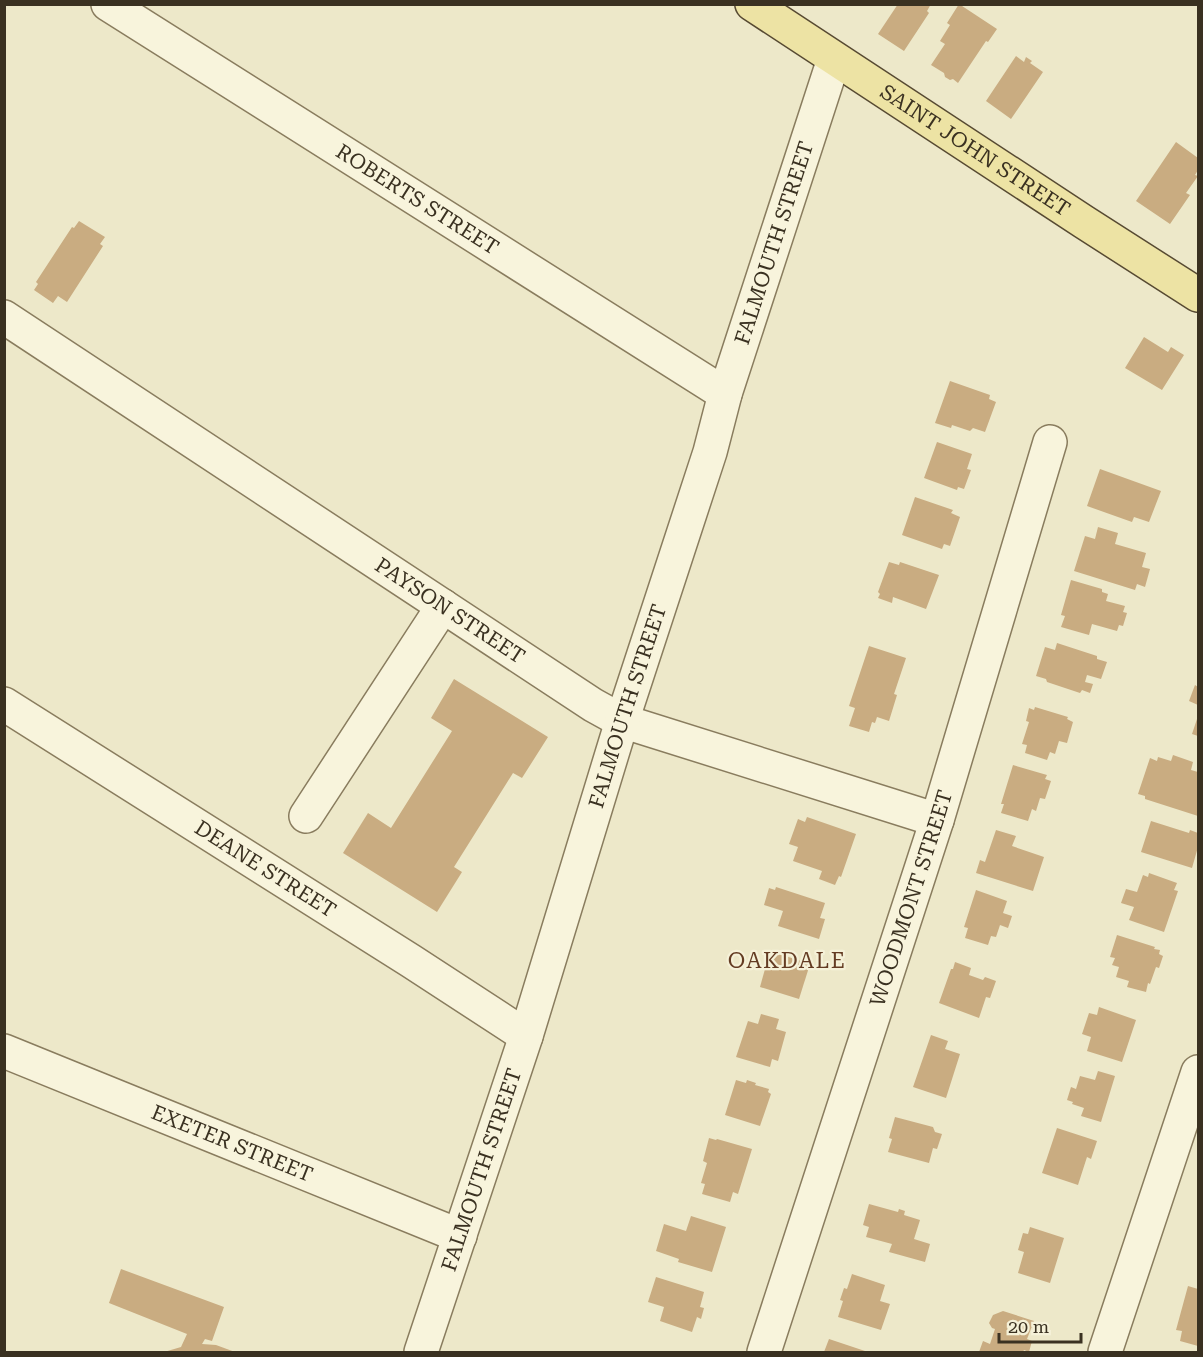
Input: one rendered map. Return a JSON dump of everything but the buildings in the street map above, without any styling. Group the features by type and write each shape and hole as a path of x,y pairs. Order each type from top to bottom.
{"main road":[{"name":"SAINT JOHN STREET","path":"752,4 1198,295"}],"street":[{"name":"ROBERTS STREET","path":"108,4 725,394"},
{"name":"FALMOUTH STREET","path":"420,1353 526,1036 622,721 710,452 725,394 834,58"},
{"name":"PAYSON STREET","path":"4,317 593,705 622,721 937,820"},
{"name":"WOODMONT STREET","path":"764,1353 937,820 1050,442"},
{"path":"306,816 443,606"},
{"name":"DEANE STREET","path":"4,704 392,948 526,1036"},
{"name":"EXETER STREET","path":"4,1052 460,1236"},
{"path":"1105,1353 1198,1072"}],"district":[{"name":"OAKDALE","path":"787,960"}]}
